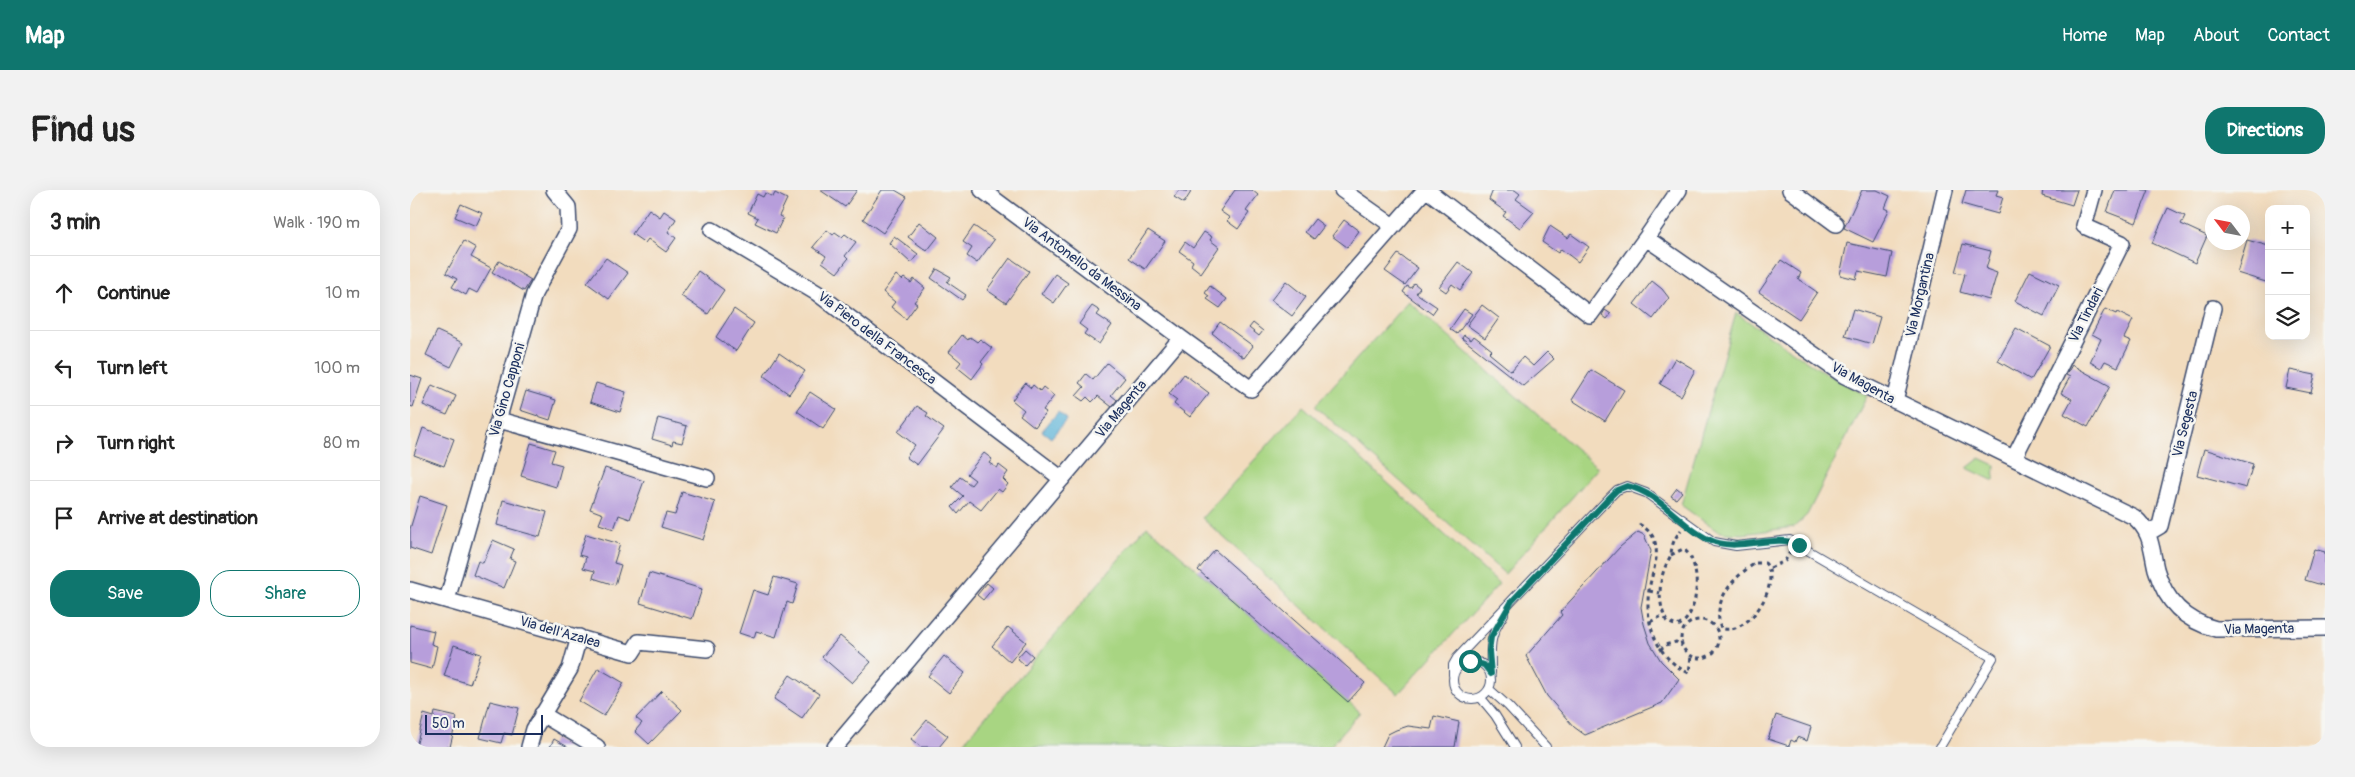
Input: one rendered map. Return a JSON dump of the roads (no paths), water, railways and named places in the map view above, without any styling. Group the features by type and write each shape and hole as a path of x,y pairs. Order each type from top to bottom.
{"street":[{"name":"Via Gino Capponi","path":"447,600 534,294 569,229 568,207 554,190"},
{"name":"Via Antonello da Messina","path":"982,190 1181,338"},
{"path":"1181,338 1251,389 1392,226 1426,190 1590,315 1679,190"},
{"path":"1790,190 1836,224"},
{"name":"Via Morgantina","path":"1895,401 1945,190"},
{"name":"Via Tindari","path":"2014,458 2122,243 2084,226 2094,190"},
{"path":"1343,191 1392,226"},
{"name":"Via Piero della Francesca","path":"712,230 817,293 1062,480"},
{"name":"Via Magenta","path":"1646,238 1845,376 2127,514 2144,525 2148,533 2162,587 2177,609 2188,618 2203,626 2216,629 2325,628"},
{"name":"Via Segesta","path":"2148,533 2160,526 2213,308"},
{"name":"Via Magenta","path":"835,747 1181,338"},
{"path":"499,420 707,478"},
{"name":"Via dell'Azalea","path":"410,590 632,652 638,642 707,649"},
{"path":"529,747 534,729 570,668 579,637"},
{"path":"542,714 598,747"}],"lane":[{"path":"1512,601 1491,637 1489,689 1481,698 1470,700 1460,696 1454,686 1453,675 1453,665 1457,658 1617,490 1627,486 1637,488 1714,542 1736,546 1790,540 1993,658 1940,747"},
{"path":"1453,675 1460,666 1470,661 1484,665 1491,674"},
{"path":"1489,689 1508,706 1546,747"},
{"path":"1481,698 1495,715 1515,747"}],"water":[{"path":"1058,412 1067,419 1051,438 1042,431"}]}
